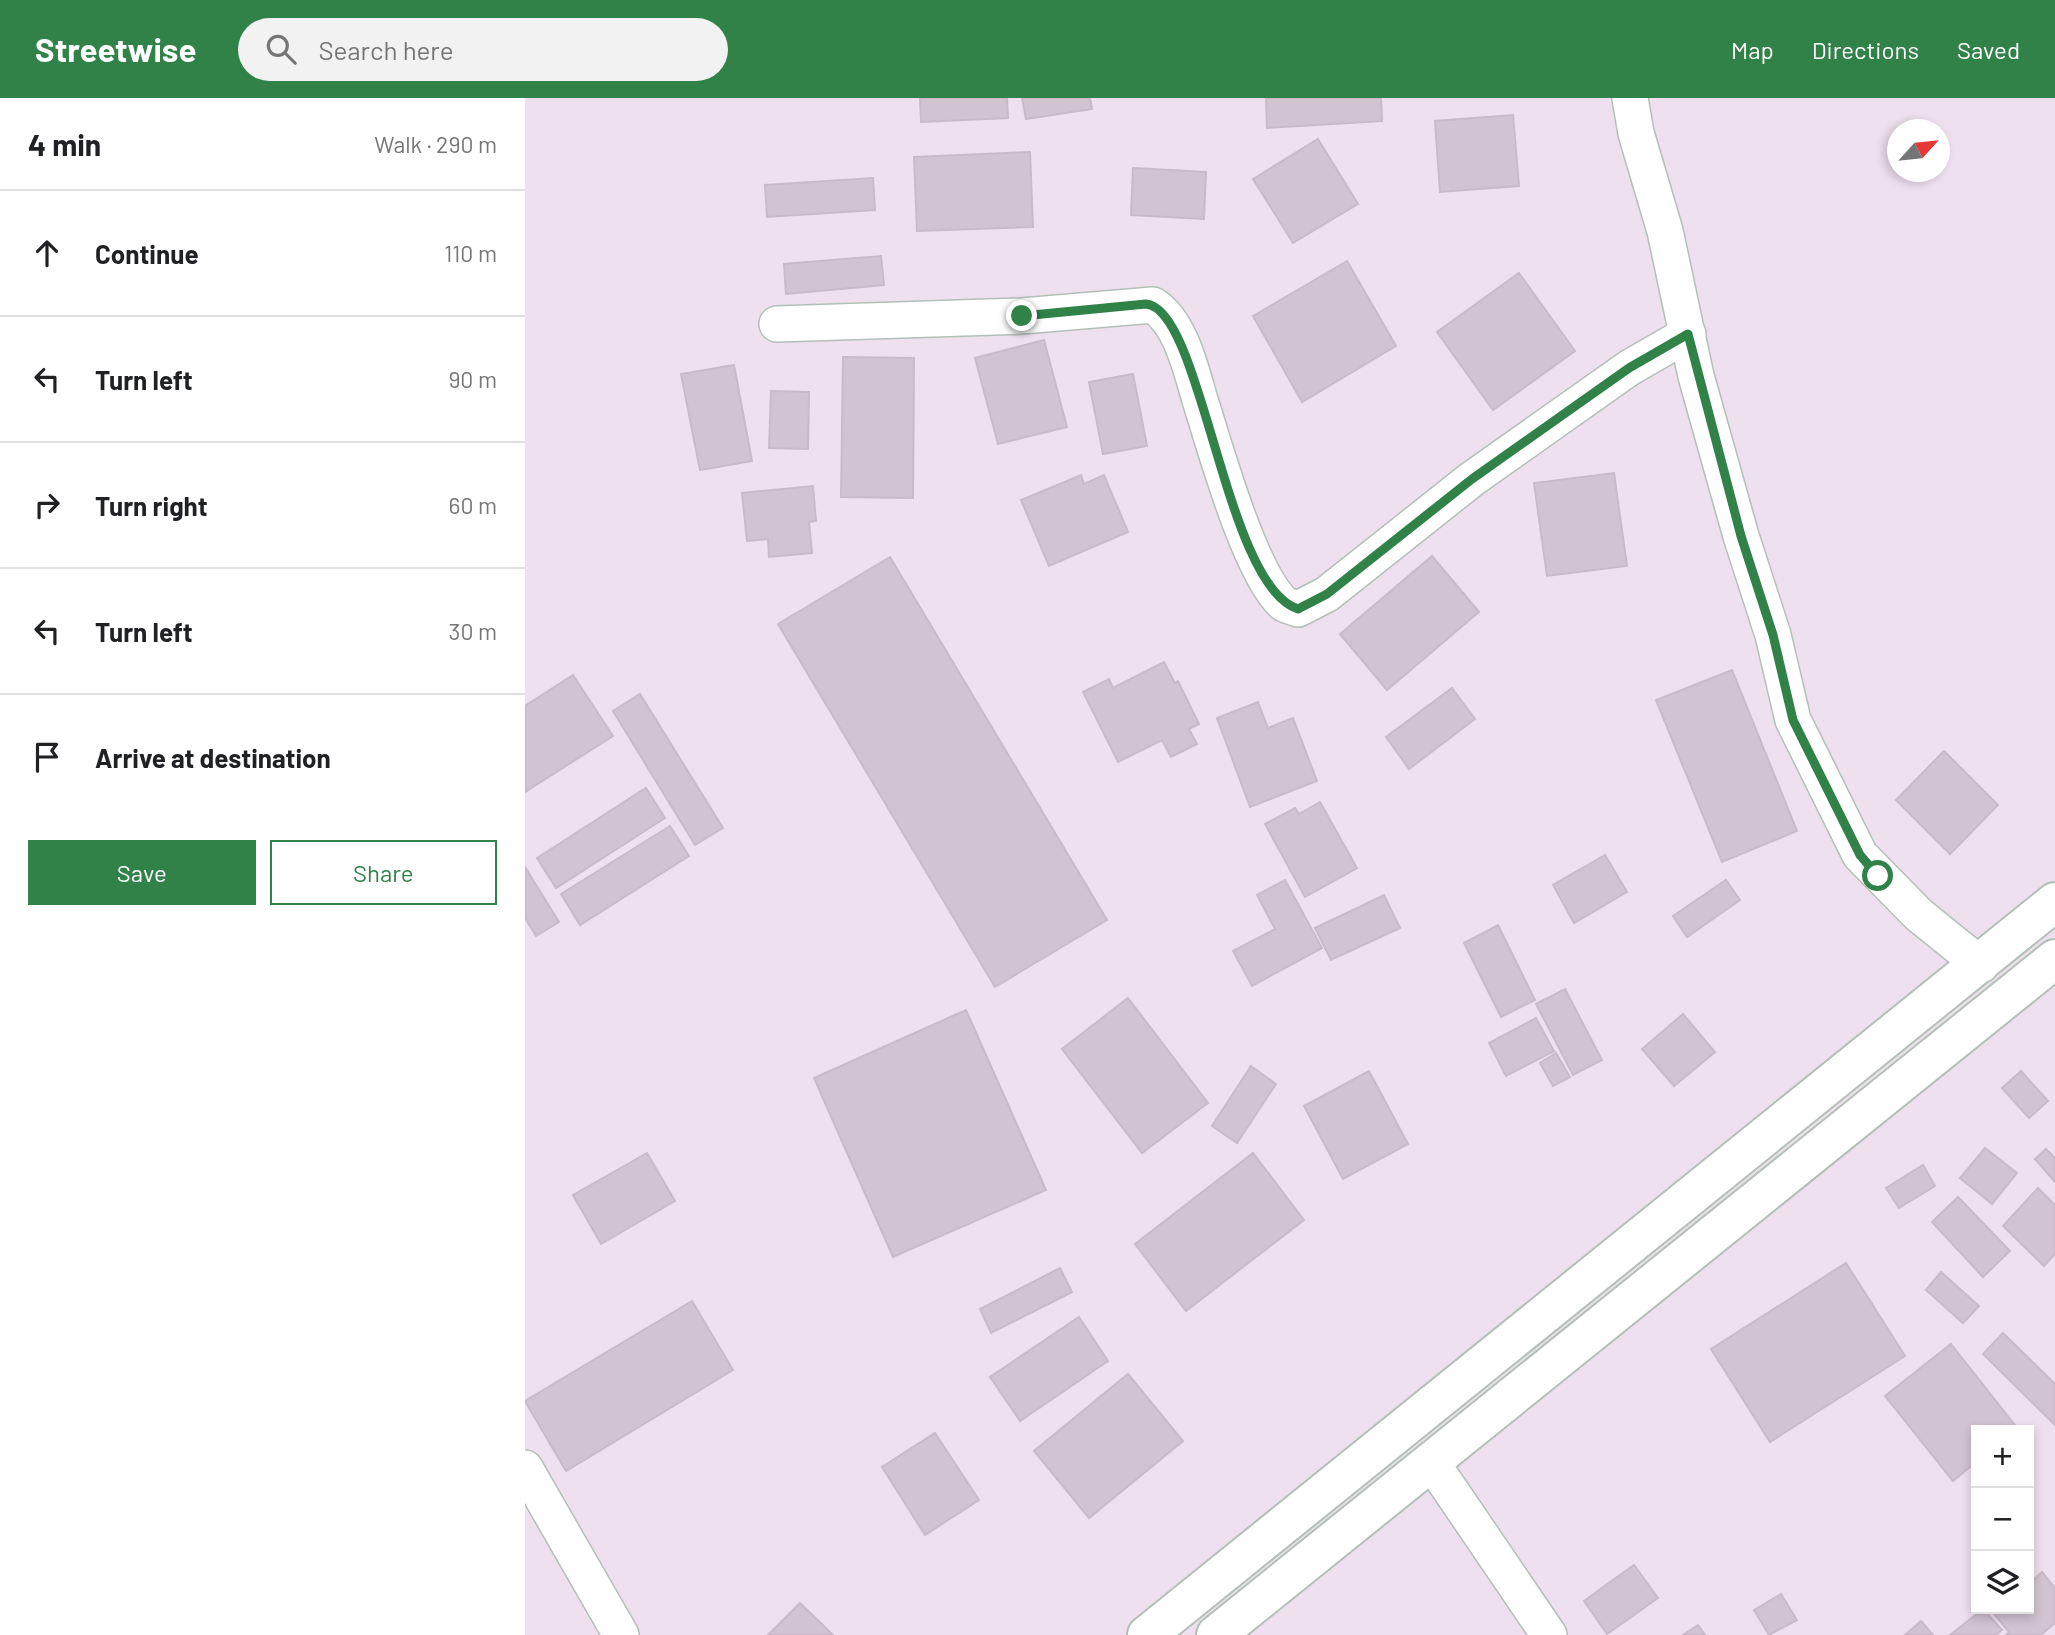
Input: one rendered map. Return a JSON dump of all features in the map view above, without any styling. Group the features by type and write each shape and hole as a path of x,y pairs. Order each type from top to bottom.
{"main road":[{"path":"1147,1635 1981,965 2055,902"},
{"path":"1216,1635 2055,958"}],"street":[{"path":"1630,98 1636,133 1665,231 1688,334 1741,536 1773,635 1793,720 1810,760 1860,855 1919,915 1981,965"},
{"path":"778,324 1022,316 1153,305 1169,320 1191,370 1221,467 1254,556 1285,605 1298,609 1327,594 1472,479 1618,376 1688,334"},
{"path":"1431,1463 1549,1635"},
{"path":"525,1468 621,1635"}],"building":[{"path":"920,98 1007,98 1008,118 921,122"},
{"path":"1022,98 1090,98 1092,109 1026,119"},
{"path":"1266,98 1381,98 1382,121 1267,128"},
{"path":"1513,115 1519,186 1440,192 1435,121"},
{"path":"1318,139 1358,204 1293,243 1253,179"},
{"path":"1030,152 1033,227 917,231 914,157"},
{"path":"1133,168 1206,172 1204,219 1131,215"},
{"path":"873,178 875,210 767,217 765,185"},
{"path":"881,256 884,285 786,294 784,264"},
{"path":"1347,261 1396,346 1302,402 1253,316"},
{"path":"1519,273 1575,351 1493,410 1437,332"},
{"path":"1044,340 1067,427 998,444 975,358"},
{"path":"843,357 914,358 913,498 841,497"},
{"path":"734,365 752,461 700,470 681,374"},
{"path":"1133,374 1147,446 1103,454 1089,382"},
{"path":"771,391 809,392 808,449 769,448"},
{"path":"1614,473 1627,566 1547,576 1534,483"},
{"path":"1081,475 1084,484 1104,475 1128,532 1049,566 1021,500"},
{"path":"813,486 816,521 809,522 812,553 769,557 768,539 747,541 742,493"},
{"path":"1432,556 1479,612 1387,690 1340,634"},
{"path":"890,557 1107,920 995,987 778,624"},
{"path":"1164,662 1175,683 1178,681 1199,724 1189,729 1197,744 1171,757 1162,740 1118,762 1083,692 1109,679 1113,688"},
{"path":"1732,670 1797,831 1722,862 1656,700"},
{"path":"573,675 613,736 525,792 525,706"},
{"path":"1452,688 1475,719 1409,769 1386,737"},
{"path":"640,694 723,828 695,845 613,711"},
{"path":"1258,702 1268,728 1293,718 1317,781 1250,807 1217,718"},
{"path":"1944,751 1998,805 1950,854 1896,800"},
{"path":"646,788 665,818 556,888 537,858"},
{"path":"1320,802 1357,868 1305,897 1265,824 1295,808 1299,814"},
{"path":"670,826 689,856 580,925 561,894"},
{"path":"1605,855 1627,892 1574,923 1553,885"},
{"path":"525,867 559,922 536,936 525,918"},
{"path":"1285,880 1322,948 1252,986 1233,951 1275,929 1257,895"},
{"path":"1726,880 1740,900 1687,937 1673,916"},
{"path":"1384,895 1400,928 1331,960 1315,928"},
{"path":"1498,925 1535,1000 1501,1017 1464,943"},
{"path":"1565,989 1602,1060 1573,1075 1536,1004"},
{"path":"1128,998 1208,1103 1142,1153 1062,1049"},
{"path":"966,1010 1046,1190 893,1257 814,1078"},
{"path":"1683,1014 1715,1052 1674,1086 1642,1049"},
{"path":"1536,1018 1554,1051 1506,1076 1489,1043"},
{"path":"1556,1053 1570,1077 1553,1086 1540,1063"},
{"path":"1251,1066 1276,1084 1237,1143 1212,1126"},
{"path":"1369,1071 1408,1144 1343,1179 1304,1106"},
{"path":"2021,1071 2048,1101 2029,1118 2002,1088"},
{"path":"1985,1148 2017,1173 1992,1204 1960,1178"},
{"path":"2046,1149 2055,1158 2055,1182 2035,1159"},
{"path":"647,1153 675,1201 601,1244 573,1195"},
{"path":"1253,1153 1304,1220 1186,1311 1135,1244"},
{"path":"1923,1165 1935,1186 1899,1208 1886,1188"},
{"path":"2038,1188 2055,1205 2055,1254 2044,1266 2003,1226"},
{"path":"1958,1197 2010,1251 1983,1277 1932,1222"},
{"path":"1846,1263 1905,1356 1770,1442 1711,1349"},
{"path":"1060,1268 1072,1292 991,1333 980,1309"},
{"path":"1941,1272 1979,1306 1963,1323 1926,1290"},
{"path":"692,1301 733,1370 566,1471 525,1401"},
{"path":"1079,1317 1108,1361 1020,1421 990,1377"},
{"path":"2003,1333 2055,1384 2055,1425 1983,1354"},
{"path":"1951,1344 2015,1425 1971,1425 1971,1466 1953,1481 1885,1396"},
{"path":"1128,1374 1183,1441 1089,1518 1034,1451"},
{"path":"935,1433 979,1500 925,1535 882,1467"},
{"path":"1634,1565 1658,1598 1607,1634 1584,1601"},
{"path":"2042,1572 2055,1588 2055,1623 2041,1635 2006,1635 2009,1632 1994,1614 2034,1614 2034,1579"},
{"path":"1781,1594 1797,1620 1769,1635 1754,1610"},
{"path":"800,1603 833,1635 768,1635"},
{"path":"1977,1614 1988,1614 2002,1630 1996,1635 1950,1635"},
{"path":"1921,1621 1933,1635 1905,1635"},
{"path":"1698,1625 1705,1635 1683,1635"}],"route":[{"path":"1022,316 1146,304 1162,310 1191,370 1221,467 1254,556 1272,589 1285,605 1298,609 1327,594 1472,479 1629,368 1688,334 1696,376 1741,536 1773,635 1793,720 1810,760 1860,855 1878,876"}]}
